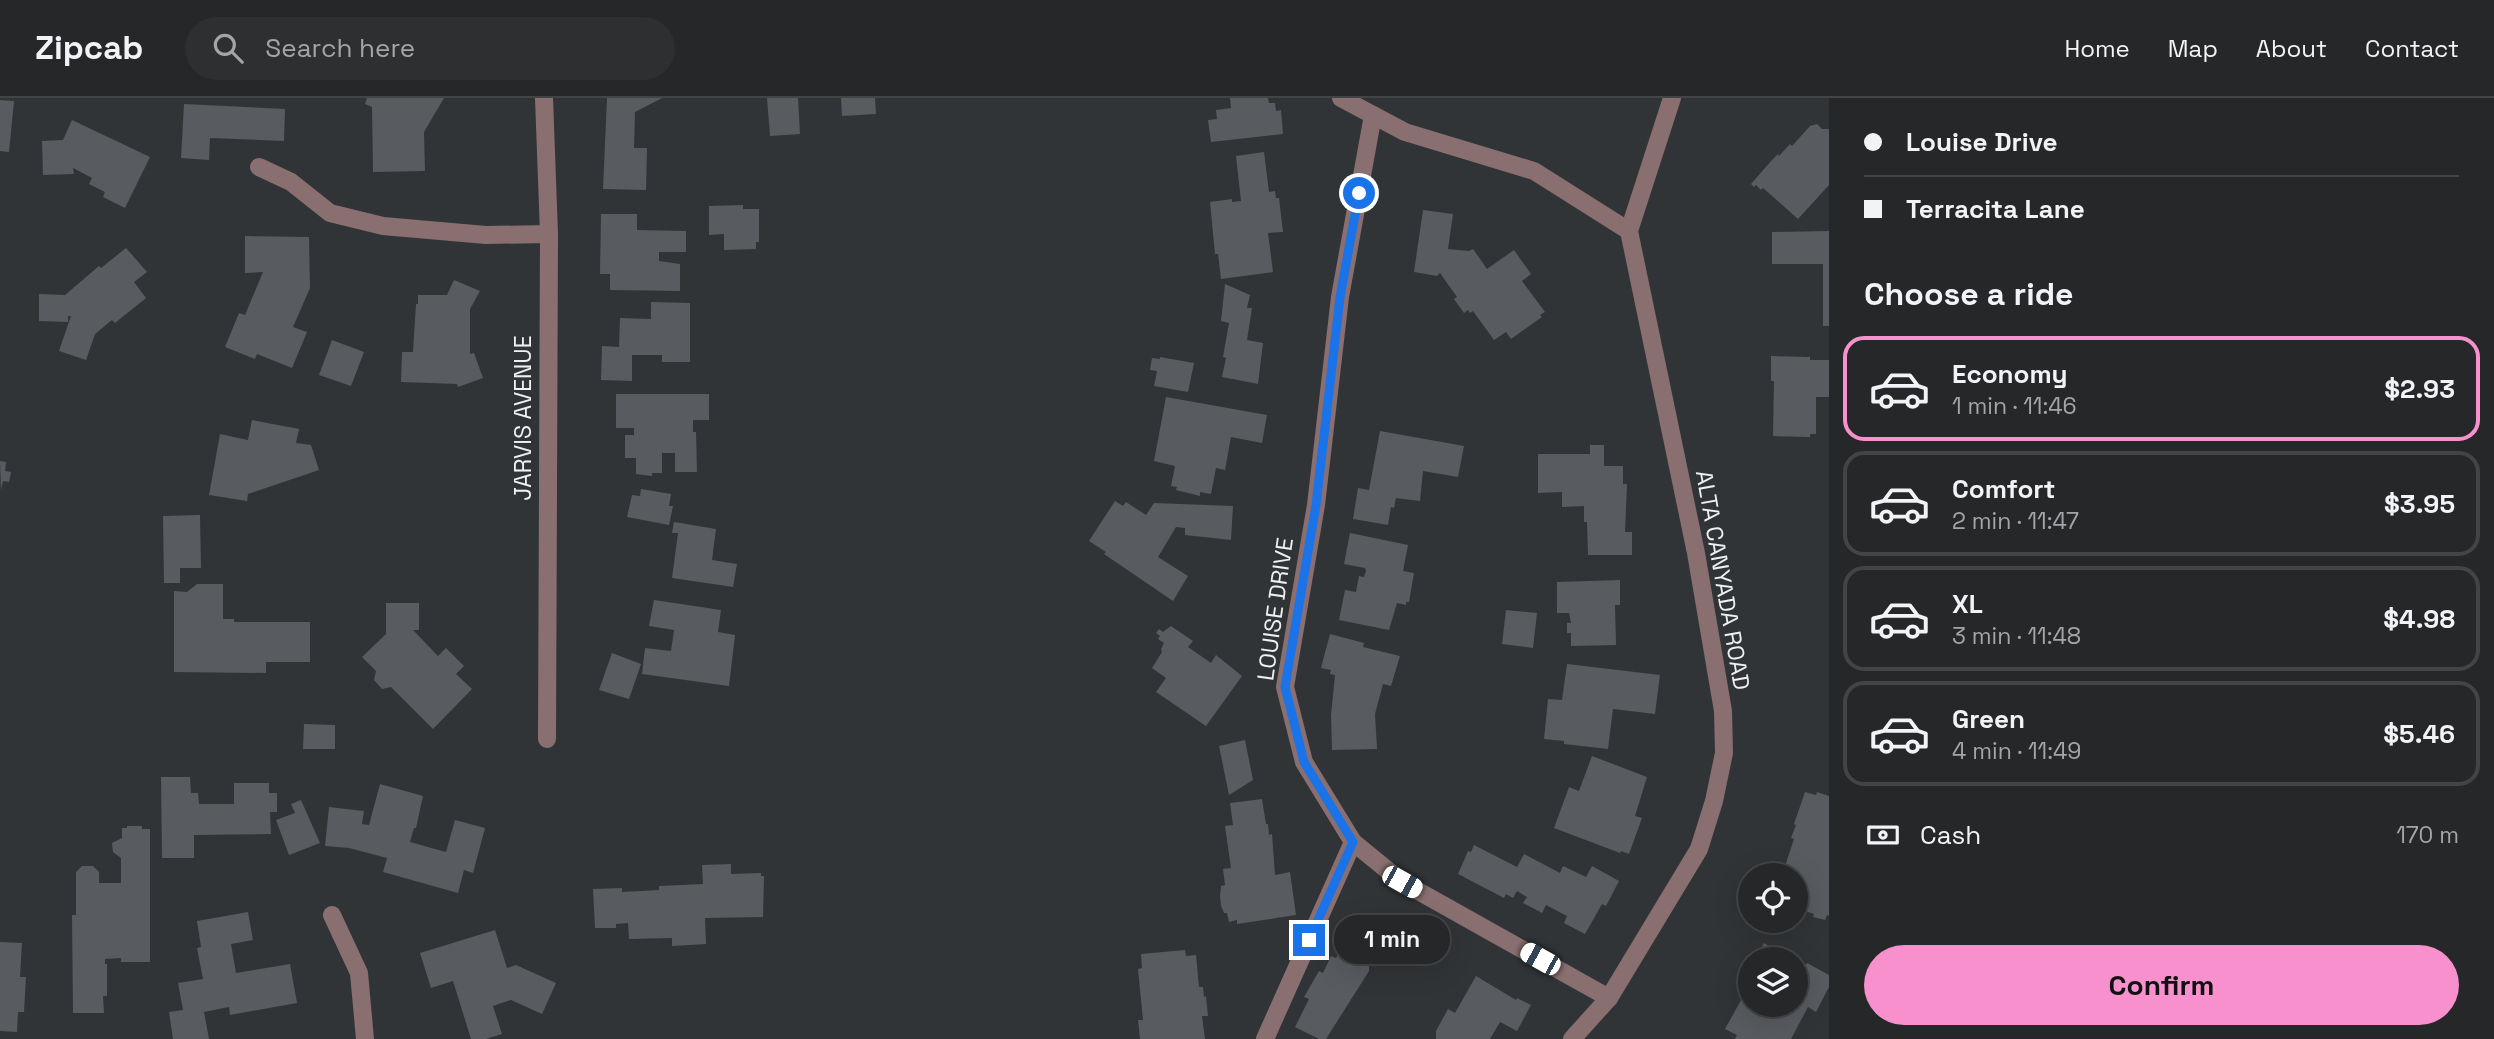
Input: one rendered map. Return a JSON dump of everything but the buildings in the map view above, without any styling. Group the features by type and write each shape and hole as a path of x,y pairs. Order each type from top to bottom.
{"street":[{"name":"JARVIS AVENUE","path":"544,98 549,234 547,739"},
{"path":"1341,98 1405,132 1534,171 1629,230"},
{"name":"ALTA CANYADA ROAD","path":"1572,1039 1609,998 1699,849 1714,801 1724,753 1723,711 1696,553 1629,230 1672,98"},
{"name":"LOUISE DRIVE","path":"1373,114 1340,297 1316,505 1285,687 1304,762 1353,842 1402,882 1609,998"},
{"path":"259,167 291,181 330,213 383,226 486,235 549,234"},
{"path":"1265,1039 1353,842"},
{"path":"332,915 359,973 365,1039"}],"route":[{"path":"1309,940 1353,842 1304,762 1285,687 1316,505 1340,297 1359,193"}]}
